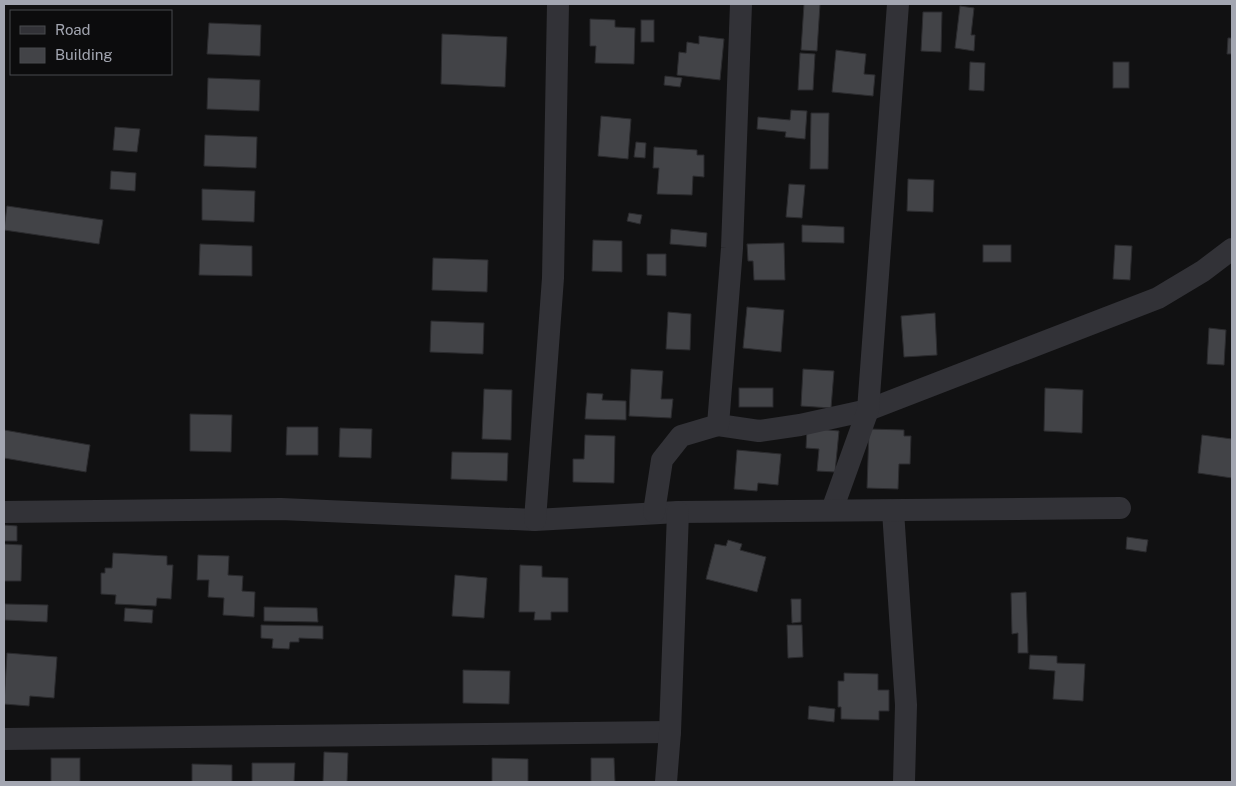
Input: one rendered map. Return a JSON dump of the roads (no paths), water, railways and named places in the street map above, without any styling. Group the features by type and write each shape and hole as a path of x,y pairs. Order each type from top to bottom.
{"street":[{"path":"536,520 553,278 558,4"},
{"path":"718,425 732,248 741,4"},
{"path":"832,510 868,410 898,4"},
{"path":"654,512 662,460 681,436 718,425 759,431 800,425 868,410 1158,298 1203,271 1232,249"},
{"path":"4,512 281,509 536,520 654,512 1120,508"},
{"path":"893,511 906,705 904,782"},
{"path":"666,782 670,732 678,512"},
{"path":"4,739 670,732"}]}
